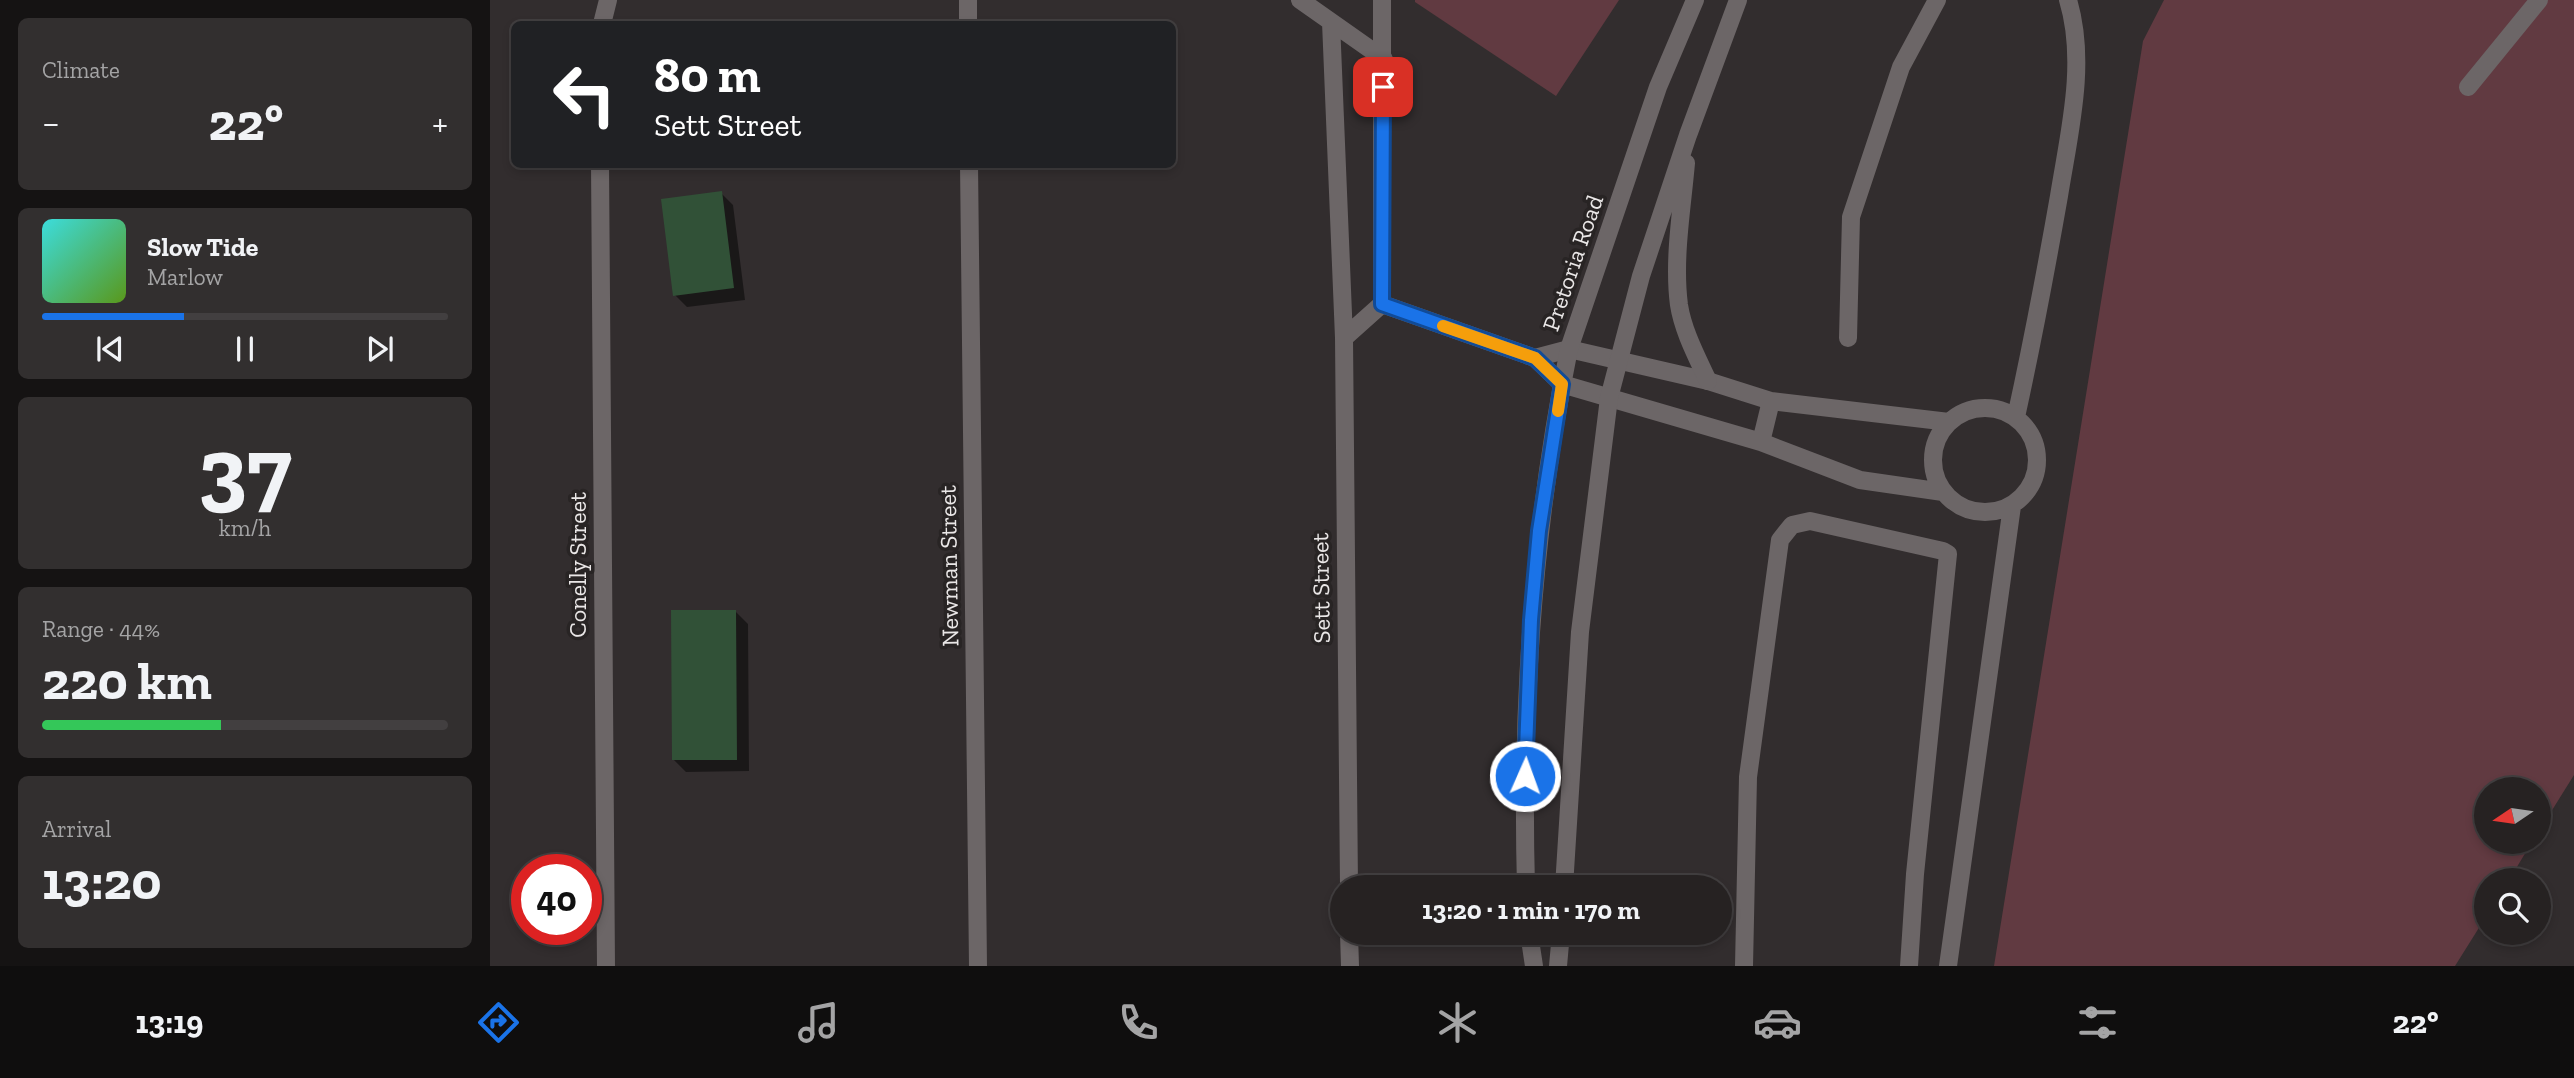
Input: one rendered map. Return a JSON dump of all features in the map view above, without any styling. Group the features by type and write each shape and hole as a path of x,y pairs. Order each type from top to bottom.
{"street":[{"path":"603,21 608,0"},
{"path":"968,0 968,21"},
{"path":"1300,0 1384,60"},
{"path":"1345,338 1382,304 1382,0"},
{"name":"Pretoria Road","path":"1526,875 1525,776 1531,620 1539,531 1562,384 1569,349 1658,87 1695,0"},
{"path":"1565,875 1580,632 1609,398 1641,276 1688,135 1738,0"},
{"path":"1848,338 1850,217 1901,68 1937,0"},
{"path":"2016,417 2039,310 2073,110 2076,43 2068,0"},
{"path":"2468,88 2539,0"},
{"name":"Sett Street","path":"1331,22 1345,338 1349,875"},
{"path":"1688,135 1677,275 1680,307 1691,344 1708,381"},
{"name":"Conelly Street","path":"600,168 606,966"},
{"name":"Newman Street","path":"969,168 978,966"},
{"path":"1382,304 1535,358 1562,384 1761,442 1860,480 1943,492"},
{"path":"1535,358 1569,349 1708,381 1771,401 1949,422"},
{"path":"1761,442 1771,401"},
{"path":"1993,408 2016,417 2030,432 2038,452 2037,473 2028,492 2012,506 1993,513 1974,512 1955,504 1943,492 1934,474 1932,456 1937,437 1949,422 1969,410 1993,408"},
{"path":"1948,966 2012,506"},
{"path":"1744,966 1748,777 1780,540 1792,525 1811,521 1948,554 1915,874 1909,966"},
{"path":"1349,945 1350,966"},
{"path":"1531,945 1534,966"},
{"path":"1558,966 1560,945"}],"shaded area":[{"path":"1415,0 1619,0 1556,96"},
{"path":"2164,0 2574,0 2574,775 2552,810 2552,777 2474,777 2474,854 2525,854 2516,868 2474,868 2474,936 2455,966 1994,966 2143,41"}],"building":[{"path":"722,191 734,288 673,296 661,199"},
{"path":"671,610 736,610 737,760 672,760"}],"slow traffic":[{"path":"1443,326 1535,358 1562,384 1558,411"}],"route":[{"path":"1383,87 1382,304 1535,358 1562,384 1539,531 1531,620 1525,776"}]}
